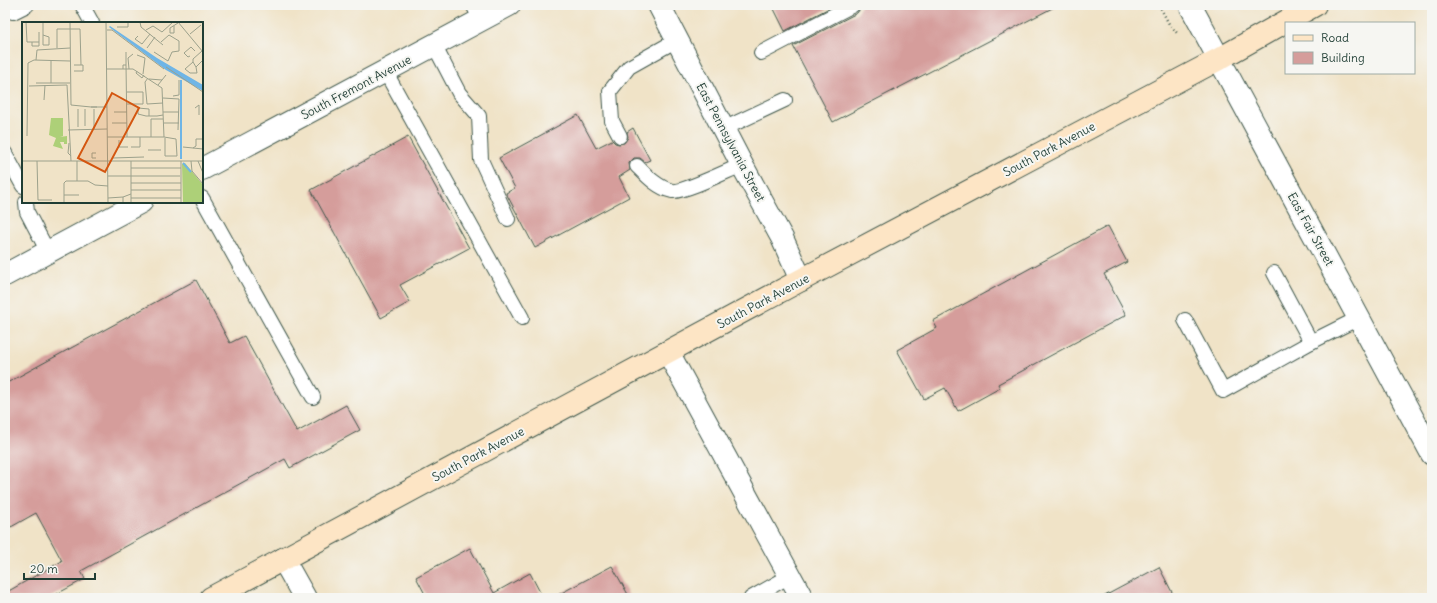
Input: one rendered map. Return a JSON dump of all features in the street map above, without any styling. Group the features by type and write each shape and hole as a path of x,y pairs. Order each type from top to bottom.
{"main road":[{"name":"South Park Avenue","path":"211,598 801,280 1218,59 1315,5"}],"street":[{"name":"South Fremont Avenue","path":"203,168 434,45 477,13 509,5"},
{"name":"East Pennsylvania Street","path":"659,5 742,165 782,238 801,280"},
{"name":"East Fair Street","path":"1190,5 1432,454"},
{"path":"5,275 139,203"},
{"path":"668,352 802,598"},
{"path":"284,559 305,598"}],"lane":[{"path":"9,5 13,12 27,5"},
{"path":"82,5 91,22"},
{"path":"761,53 853,5"},
{"path":"620,136 612,121 610,91 629,68 677,40"},
{"path":"434,45 459,93 479,116 481,160 508,219"},
{"path":"385,71 522,318"},
{"path":"723,128 785,100"},
{"path":"5,153 22,184"},
{"path":"637,166 652,182 673,191 693,186 742,165"},
{"path":"203,200 313,397"},
{"path":"26,203 26,212 48,252"},
{"path":"1274,273 1311,342"},
{"path":"1185,320 1223,391 1311,342 1359,318"},
{"path":"751,598 790,576"}],"path":[{"path":"1159,5 1169,24"}],"building":[{"path":"772,5 835,5 785,31"},
{"path":"861,5 1058,5 833,122 793,46 857,13"},
{"path":"578,115 596,148 612,140 619,144 624,143 628,137 627,132 633,128 650,160 645,162 640,158 634,158 629,163 630,170 619,177 629,197 535,248 506,193 515,188 499,158"},
{"path":"408,137 469,248 400,285 410,302 381,318 311,190"},
{"path":"1108,226 1127,262 1104,274 1126,315 998,384 1000,388 958,411 945,388 924,399 897,350 937,328 933,321"},
{"path":"196,280 230,343 244,336 297,432 346,405 360,430 290,468 285,459 81,571 85,579 49,598 5,598 5,593 62,561 36,513 11,527 5,516 5,384"},
{"path":"470,548 494,593 530,573 543,598 427,598 416,577"},
{"path":"612,566 630,598 552,598"},
{"path":"1159,567 1175,598 1101,598"}]}
